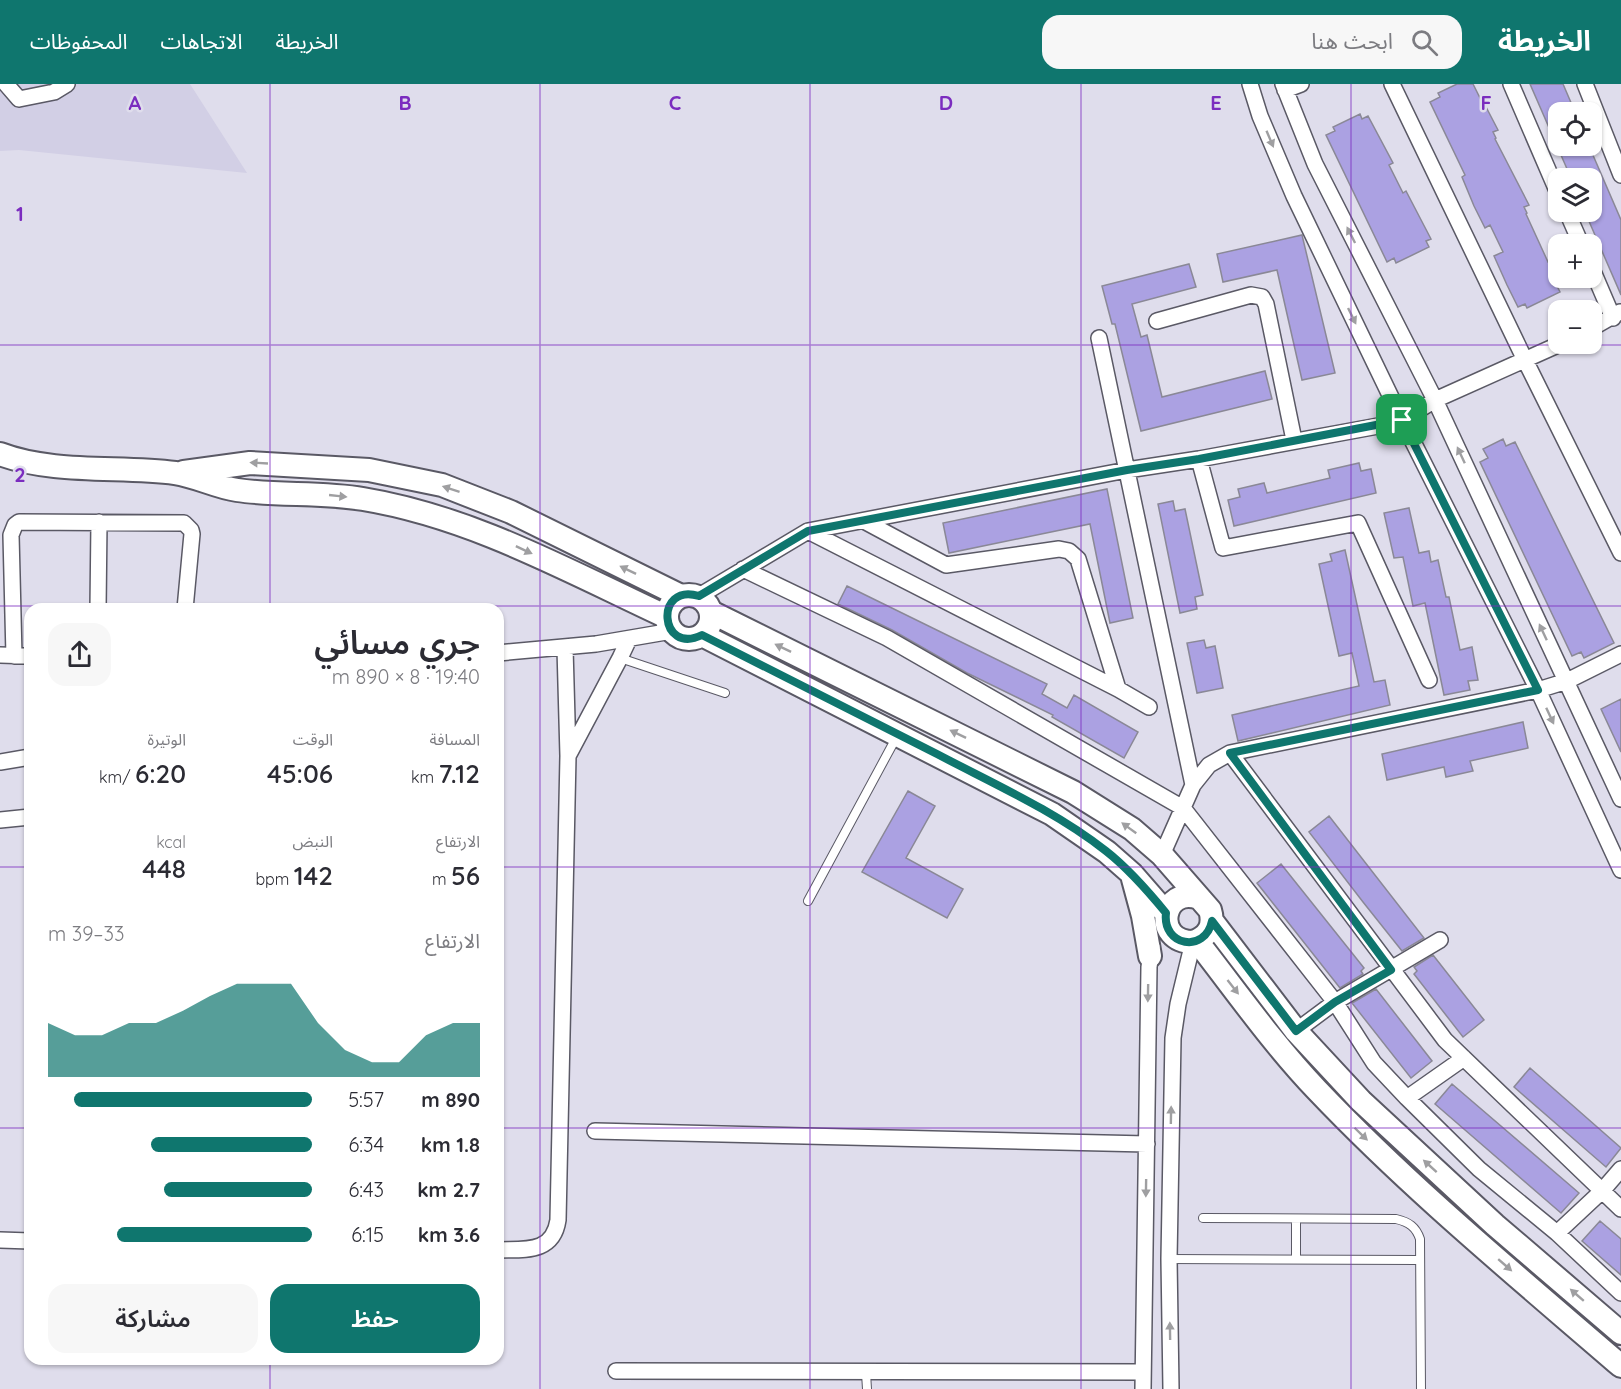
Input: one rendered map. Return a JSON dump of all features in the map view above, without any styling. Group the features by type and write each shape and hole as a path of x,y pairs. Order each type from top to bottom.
{"main road":[{"path":"0,454 38,464 177,473 250,463 369,470 442,485 511,512 697,601 1073,792 1132,829 1162,855 1199,898 1208,905 1212,921 1296,1031 1336,1076 1495,1225 1621,1333"},
{"path":"177,473 236,490 332,495 381,502 467,526 503,540 669,624 682,638 696,638 702,635 710,625 697,601"},
{"path":"669,624 670,604 697,601"},
{"path":"702,635 1052,814 1107,852 1132,874 1166,915"},
{"path":"1132,874 1143,915 1150,956"},
{"path":"1199,898 1182,897 1172,903 1166,915 1166,924 1173,936 1186,942 1195,942 1208,933 1212,921"},
{"path":"1195,942 1279,1047 1341,1116 1479,1243 1621,1366"}],"street":[{"path":"6,84 19,99 54,92 67,84"},
{"path":"1250,84 1260,116 1294,196 1402,420 1538,690 1621,870"},
{"path":"1301,84 1284,87 1315,164 1435,400 1621,799"},
{"path":"1392,84 1621,553"},
{"path":"1511,84 1548,170"},
{"path":"1586,84 1621,175"},
{"path":"1602,286 1617,314 1602,322"},
{"path":"1157,321 1251,295 1262,297 1266,304 1294,440"},
{"path":"1099,338 1193,785"},
{"path":"697,601 743,569 808,531 1402,420 1435,400 1548,349"},
{"path":"1199,459 1223,548 1358,523 1429,680"},
{"path":"24,656 7,656 11,536 15,525 25,521 180,522 188,526 192,534 186,603"},
{"path":"864,521 946,565 1059,549 1069,551 1078,559 1118,689"},
{"path":"98,603 99,522"},
{"path":"808,531 1149,707"},
{"path":"743,569 888,638 1184,808 1335,1002 1374,1063 1479,1169 1557,1233 1621,1293"},
{"path":"504,653 565,648 629,639 669,624"},
{"path":"567,756 621,658 629,639"},
{"path":"504,1250 540,1247 548,1242 557,1228 567,756 565,648"},
{"path":"1162,855 1193,785 1209,765 1230,753 1538,690 1567,681 1621,654"},
{"path":"1230,753 1445,1040 1621,1209"},
{"path":"0,762 24,758"},
{"path":"0,820 24,818"},
{"path":"1143,1389 1150,956 1166,915"},
{"path":"1296,1031 1335,1002 1440,940"},
{"path":"1171,1389 1169,1259 1173,1038 1178,1004 1195,942"},
{"path":"1407,1098 1464,1058"},
{"path":"596,1131 1147,1144"},
{"path":"1557,1233 1602,1191 1621,1169"},
{"path":"0,1240 24,1241"},
{"path":"616,1371 1143,1372"}],"lane":[{"path":"621,658 725,693"},
{"path":"808,901 899,734"},
{"path":"1203,1218 1403,1221 1410,1223 1420,1239 1421,1389"},
{"path":"1296,1219 1296,1259"},
{"path":"1169,1259 1420,1260"},
{"path":"866,1373 867,1389"}],"shaded area":[{"path":"0,84 190,84 247,173 19,150 0,151"}],"building":[{"path":"1457,84 1473,84 1498,130 1493,132 1495,139 1529,205 1524,207 1526,214 1548,262 1548,288 1558,288 1560,292 1527,308 1525,304 1518,307 1494,256 1503,252 1490,225 1485,228 1474,206 1462,177 1465,175 1430,102 1440,97 1438,93"},
{"path":"1530,84 1563,84 1571,102 1548,102 1548,125"},
{"path":"1360,114 1362,119 1368,116 1393,163 1389,165 1403,193 1406,191 1431,239 1426,241 1429,247 1396,263 1394,258 1387,262 1326,135 1335,131 1333,127"},
{"path":"1561,156 1593,156 1599,168 1567,168"},
{"path":"1602,176 1621,220 1621,295 1602,251 1602,234 1595,234 1589,222 1602,222"},
{"path":"1302,235 1335,373 1302,380 1277,270 1223,282 1217,254"},
{"path":"1189,264 1196,287 1132,304 1141,337 1147,335 1162,397 1265,371 1272,399 1141,431 1115,324 1112,324 1102,286"},
{"path":"1503,439 1506,446 1515,442 1614,643 1584,658 1581,652 1572,656 1480,462 1488,458 1483,449"},
{"path":"1359,463 1361,471 1371,469 1376,493 1234,526 1228,500 1240,497 1238,489 1264,483 1267,493 1330,478 1328,470"},
{"path":"1107,489 1133,618 1110,623 1090,524 949,553 943,523"},
{"path":"1173,501 1175,511 1185,509 1203,595 1195,597 1197,609 1180,613 1158,504"},
{"path":"1409,508 1419,553 1429,551 1431,562 1438,560 1446,597 1449,597 1460,650 1472,647 1478,680 1468,681 1470,690 1444,695 1425,603 1413,606 1403,557 1394,558 1384,513"},
{"path":"1345,550 1374,682 1385,680 1390,705 1238,741 1232,715 1359,686 1352,653 1339,656 1319,564 1332,561 1330,554"},
{"path":"847,586 1047,684 1042,694 1067,708 1074,695 1138,732 1124,758 1052,717 1053,715 967,673 892,630 838,604"},
{"path":"1204,640 1206,648 1215,646 1223,688 1197,693 1187,643"},
{"path":"1621,699 1621,752 1601,709"},
{"path":"1523,722 1528,748 1470,761 1473,771 1446,777 1444,767 1387,780 1382,754"},
{"path":"908,791 935,806 906,858 963,889 947,918 862,872"},
{"path":"1329,816 1424,938 1402,951 1363,902 1309,832"},
{"path":"1281,864 1364,968 1361,971 1363,974 1340,988 1257,883"},
{"path":"1433,955 1484,1020 1463,1037 1414,974 1417,971 1414,967"},
{"path":"1376,989 1432,1061 1411,1078 1352,1003"},
{"path":"1530,1068 1621,1148 1606,1167 1514,1087"},
{"path":"1452,1084 1579,1193 1561,1213 1435,1104"},
{"path":"1600,1221 1621,1239 1621,1275 1582,1241"}],"route":[{"path":"1402,420 1538,690 1230,753 1391,970 1335,1002 1296,1031 1212,921 1208,933 1197,941 1186,942 1173,936 1166,924 1166,913 1150,893 1132,874 1083,834 1052,814 899,734 702,635 696,638 682,638 672,631 668,624 667,610 675,599 687,594 699,596 808,531 1402,420"}]}
